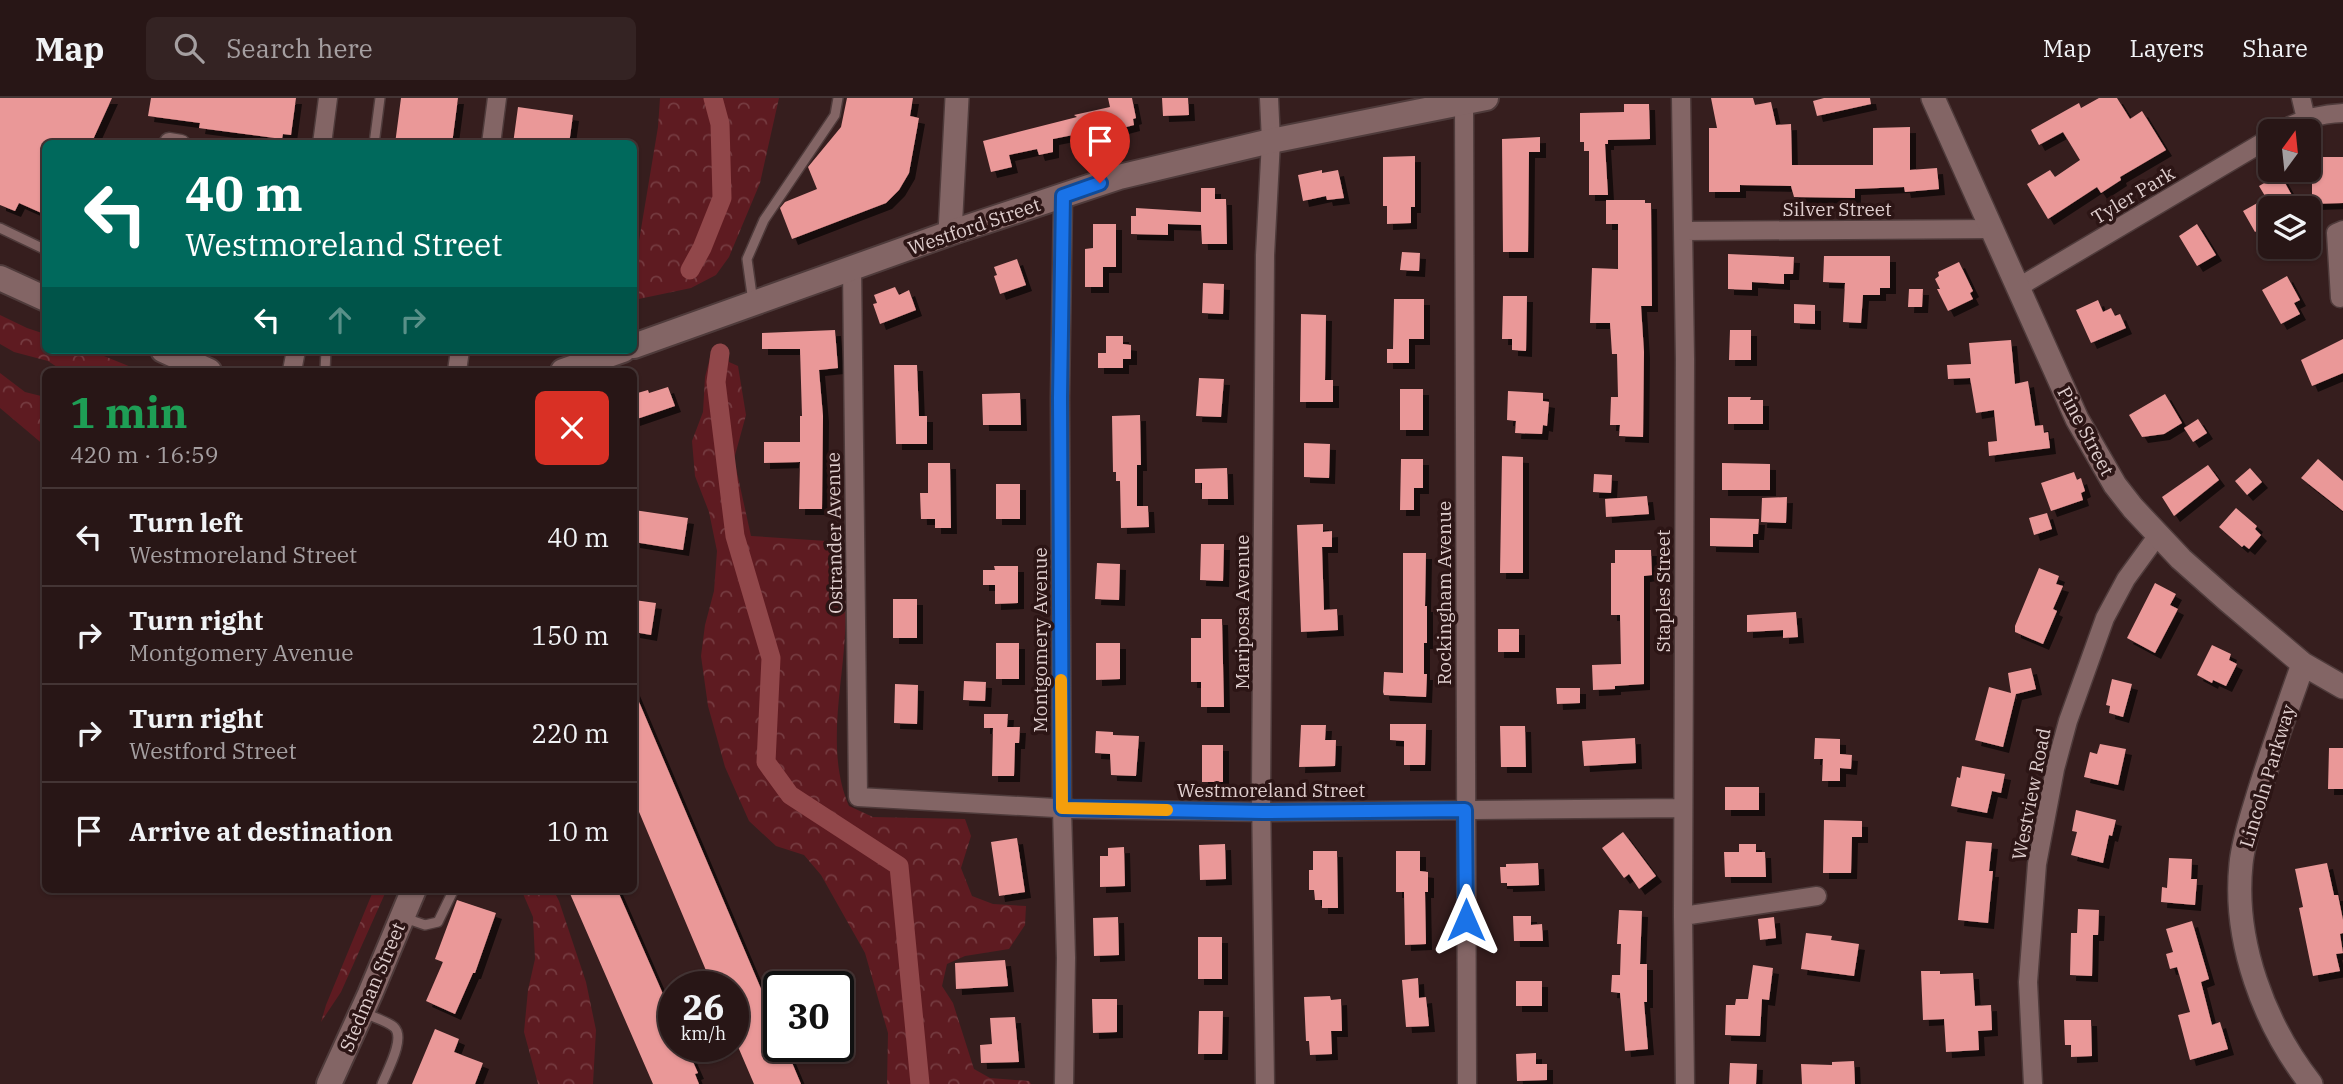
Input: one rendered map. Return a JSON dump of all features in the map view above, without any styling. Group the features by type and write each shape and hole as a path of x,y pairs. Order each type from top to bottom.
{"main road":[{"name":"Westford Street","path":"637,345 950,233 1119,177 1272,141 1471,100"},
{"path":"0,278 42,297"},
{"path":"172,354 202,368"},
{"path":"574,368 612,354"},
{"name":"Stedman Street","path":"329,1084 412,893"}],"street":[{"path":"323,140 328,98"},
{"path":"492,140 497,98"},
{"path":"950,233 957,98"},
{"name":"Mariposa Avenue","path":"1265,1084 1262,812 1265,255 1272,141 1269,98"},
{"name":"Staples Street","path":"1681,98 1684,231 1685,1084"},
{"name":"Pine Street","path":"1933,98 2077,419 2099,460 2133,508 2190,567 2303,664 2343,687"},
{"path":"2301,98 2306,118 2326,113 2343,113"},
{"name":"Rockingham Avenue","path":"1467,1084 1465,810 1471,100"},
{"name":"Tyler Park","path":"2017,288 2258,145"},
{"name":"Montgomery Avenue","path":"1063,196 1060,398 1062,808 1066,958 1064,1084"},
{"name":"Silver Street","path":"1684,231 1991,229"},
{"path":"2340,298 2336,233 2343,230"},
{"name":"Ostrander Avenue","path":"852,268 858,797"},
{"name":"Westview Road","path":"2033,1084 2028,982 2037,864 2054,769 2105,618 2126,579 2158,535"},
{"name":"Lincoln Parkway","path":"2303,664 2268,762 2246,836 2239,888 2246,942 2267,1010 2281,1041 2311,1084"},
{"name":"Westmoreland Street","path":"858,797 1062,808 1262,812 1683,808"},
{"path":"1683,916 1817,896"}],"lane":[{"path":"375,140 380,98"},
{"path":"754,303 747,259 764,220 835,115 838,98"},
{"path":"0,228 42,248"},
{"path":"402,917 425,925 438,922 452,893"},
{"path":"362,1012 397,1030 397,1047 382,1084"}],"green space":[{"path":"660,98 779,98 760,183 729,257 716,275 691,288 637,299 637,253 658,127"},
{"path":"0,315 42,333 42,354 99,354 134,368 58,368 48,361 14,352 0,344"},
{"path":"712,350 727,352 729,362 738,366 746,415 734,459 751,536 842,542 845,623 837,743 842,786 849,806 873,817 965,819 971,836 961,868 972,896 993,904 1026,906 1025,925 1009,949 965,956 947,964 942,986 953,1003 974,1069 990,1078 1029,1081 1031,1084 887,1084 888,1033 865,953 821,875 804,855 776,846 749,821 725,767 708,706 701,656 705,625 714,591 717,551 709,512 695,476 692,441 703,412 705,377"},
{"path":"0,373 25,392 42,396 42,443 0,408"},
{"path":"372,893 385,893 341,992 321,1022"},
{"path":"523,893 555,893 586,982 596,1030 593,1084 538,1084 524,1032 528,990 535,959 533,917"}],"building":[{"path":"0,98 112,98 93,140 42,140 42,213 19,203 15,211 0,205"},
{"path":"151,98 296,98 291,135 283,134 282,139 199,128 200,123 148,116"},
{"path":"401,98 458,98 453,140 396,140"},
{"path":"847,98 913,98 910,116 919,118 909,173 899,190 886,203 792,239 780,208 785,202 817,189 808,167 841,127"},
{"path":"1108,98 1132,98 1136,118 1133,119 1134,125 1053,139 1053,152 1039,155 1037,149 1009,155 1012,167 991,172 983,141 1110,107"},
{"path":"1162,98 1188,98 1189,115 1163,116"},
{"path":"1711,98 1753,98 1755,105 1771,102 1776,125 1791,124 1792,165 1873,165 1873,128 1910,127 1910,170 1937,168 1939,189 1905,192 1904,187 1855,189 1855,198 1794,197 1791,186 1740,185 1740,192 1709,192 1709,128 1717,128"},
{"path":"1824,98 1870,98 1871,104 1817,116 1813,101"},
{"path":"2099,98 2117,98 2130,119 2142,111 2166,150 2120,177 2121,180 2101,193 2097,187 2048,219 2027,184 2050,170 2055,177 2080,160 2063,132 2039,145 2031,130 2079,103 2081,108"},
{"path":"1624,104 1649,104 1650,139 1608,140 1608,144 1605,144 1608,195 1589,195 1589,151 1584,151 1584,142 1580,142 1580,113 1624,112"},
{"path":"518,107 573,115 570,140 514,140"},
{"path":"1540,137 1540,152 1529,152 1528,252 1503,252 1502,139"},
{"path":"1415,156 1415,207 1411,207 1411,223 1387,224 1387,206 1383,206 1383,157"},
{"path":"2321,157 2343,157 2343,203 2321,204 2321,196 2312,196 2312,182 2321,182"},
{"path":"1322,170 1322,173 1338,170 1344,198 1327,200 1326,196 1303,201 1298,175"},
{"path":"2266,182 2284,182 2292,196 2265,196 2259,186"},
{"path":"1201,188 1215,188 1215,199 1226,199 1227,244 1202,244 1201,225 1168,224 1168,235 1131,234 1131,216 1136,216 1136,208 1201,212"},
{"path":"1606,200 1645,200 1645,203 1651,203 1652,306 1641,306 1644,352 1643,437 1619,436 1620,425 1610,425 1611,397 1618,397 1617,354 1612,354 1610,323 1590,323 1592,268 1618,269 1618,224 1606,224"},
{"path":"2258,203 2258,230 2255,232 2243,211"},
{"path":"1093,224 1116,224 1116,267 1103,267 1103,287 1085,287 1085,249 1093,248"},
{"path":"2197,224 2216,255 2197,266 2179,236"},
{"path":"1402,252 1420,253 1419,271 1400,270"},
{"path":"1728,254 1794,257 1793,274 1784,274 1784,284 1752,282 1752,290 1728,289"},
{"path":"1824,256 1890,256 1890,288 1880,288 1880,295 1863,295 1861,323 1843,322 1845,283 1823,282"},
{"path":"1017,259 1026,285 1000,294 994,267"},
{"path":"1959,262 1973,291 1970,293 1973,299 1948,311 1935,279 1939,276 1938,272"},
{"path":"2287,276 2300,300 2294,303 2300,314 2281,324 2262,290"},
{"path":"1203,283 1224,284 1223,314 1202,313"},
{"path":"895,287 899,295 909,290 916,310 880,324 873,304 877,303 874,295"},
{"path":"1909,289 1923,289 1922,307 1908,307"},
{"path":"1503,296 1527,296 1526,351 1512,350 1512,339 1502,339"},
{"path":"1394,299 1424,299 1424,339 1409,339 1409,363 1387,363 1387,349 1393,349"},
{"path":"2098,300 2103,312 2111,308 2115,316 2120,314 2126,328 2091,343 2076,310"},
{"path":"1794,304 1815,305 1815,324 1794,323"},
{"path":"1301,314 1326,315 1325,380 1333,380 1333,402 1300,402"},
{"path":"835,330 838,368 819,370 823,416 822,509 799,509 800,462 764,463 764,442 800,442 800,349 762,349 762,333"},
{"path":"1730,330 1751,330 1751,360 1729,360"},
{"path":"1106,336 1123,336 1123,344 1131,345 1131,359 1123,359 1123,368 1098,368 1098,353 1106,353"},
{"path":"2343,339 2343,373 2312,386 2301,360"},
{"path":"2011,340 2015,384 2028,381 2035,426 2043,425 2044,433 2048,432 2050,448 1989,456 1988,442 1997,441 1994,410 1976,413 1970,378 1948,379 1947,365 1971,364 1969,343"},
{"path":"894,365 917,365 919,416 927,416 927,444 896,444"},
{"path":"1199,378 1224,379 1221,417 1196,416"},
{"path":"668,387 675,406 637,419 637,393 648,390 649,393"},
{"path":"1400,389 1423,389 1423,430 1400,430"},
{"path":"1508,391 1543,393 1543,401 1549,402 1547,426 1543,425 1542,434 1515,433 1516,421 1507,420"},
{"path":"1020,393 1021,425 983,425 982,394"},
{"path":"2165,394 2182,423 2164,434 2142,437 2129,415"},
{"path":"1728,397 1763,400 1763,424 1728,424"},
{"path":"1140,415 1141,465 1137,465 1137,506 1148,506 1149,527 1121,528 1120,481 1116,481 1116,472 1113,472 1112,416"},
{"path":"2198,419 2207,433 2193,442 2184,428"},
{"path":"1304,443 1330,444 1329,478 1304,477"},
{"path":"1502,456 1523,457 1523,573 1500,573"},
{"path":"1401,459 1423,459 1423,488 1414,488 1414,510 1400,510"},
{"path":"2318,459 2343,481 2343,511 2301,478"},
{"path":"928,463 950,463 951,528 935,528 935,519 921,519 920,493 928,493"},
{"path":"1722,463 1770,464 1770,490 1722,490"},
{"path":"2208,465 2219,480 2174,516 2162,497"},
{"path":"1227,468 1228,499 1202,499 1202,483 1195,483 1195,469"},
{"path":"2250,468 2262,482 2247,495 2235,481"},
{"path":"2074,472 2077,480 2081,478 2085,491 2081,493 2083,500 2051,511 2041,483"},
{"path":"1594,474 1612,475 1611,493 1593,492"},
{"path":"996,484 1020,484 1020,519 996,519"},
{"path":"1647,496 1649,514 1606,517 1605,499"},
{"path":"1787,497 1786,523 1761,522 1762,498"},
{"path":"2236,508 2257,526 2255,529 2261,535 2249,549 2244,545 2242,547 2219,527"},
{"path":"637,510 688,518 683,550 637,542"},
{"path":"2047,513 2052,529 2034,535 2029,518"},
{"path":"1710,518 1759,519 1758,534 1753,534 1753,547 1710,546"},
{"path":"1323,524 1323,532 1332,531 1332,547 1322,547 1324,610 1337,609 1338,630 1301,632 1297,525"},
{"path":"1201,544 1224,544 1223,581 1200,580"},
{"path":"1615,550 1651,550 1652,575 1644,576 1644,684 1593,690 1592,665 1621,664 1620,615 1611,615 1611,563 1615,563"},
{"path":"1403,553 1426,553 1426,697 1384,695 1383,692 1384,672 1403,673"},
{"path":"1097,563 1120,564 1119,600 1095,599"},
{"path":"994,566 1018,566 1018,603 995,604 995,585 983,585 983,570 995,570"},
{"path":"2039,568 2059,576 2056,584 2063,586 2053,609 2057,611 2043,644 2015,632 2015,626"},
{"path":"2155,583 2176,594 2170,605 2178,609 2155,653 2127,638"},
{"path":"893,599 917,599 917,638 893,638"},
{"path":"637,600 656,603 651,635 637,633"},
{"path":"1796,612 1798,637 1783,638 1783,630 1747,632 1747,615"},
{"path":"1201,619 1222,619 1224,707 1201,707 1201,682 1191,682 1191,638 1201,638"},
{"path":"1498,629 1519,629 1519,652 1498,652"},
{"path":"996,643 1019,643 1019,679 996,679"},
{"path":"1096,643 1120,643 1120,679 1096,680"},
{"path":"2212,645 2231,654 2229,660 2237,664 2226,686 2213,680 2212,683 2197,675"},
{"path":"2031,668 2036,689 2016,694 2003,747 1975,740 1989,687 2011,693 2008,673"},
{"path":"2112,679 2132,684 2123,717 2109,713 2110,706 2106,705"},
{"path":"964,681 986,682 985,701 963,700"},
{"path":"895,684 918,685 917,724 894,723"},
{"path":"1556,688 1580,688 1580,703 1557,704"},
{"path":"637,697 763,993 763,1062 792,1062 801,1084 754,1084 745,1062 749,1062 749,971 706,971 637,807"},
{"path":"984,714 1008,714 1007,727 1020,727 1019,743 1015,743 1014,776 992,776 993,728 984,728"},
{"path":"1390,724 1426,724 1425,765 1404,765 1404,741 1390,740"},
{"path":"1301,725 1326,725 1325,740 1336,740 1335,766 1299,767"},
{"path":"1500,726 1525,726 1526,767 1501,767"},
{"path":"1096,731 1139,736 1136,776 1111,775 1110,754 1095,753"},
{"path":"1635,738 1636,763 1584,766 1582,741"},
{"path":"1815,738 1840,739 1840,754 1852,755 1851,769 1840,768 1840,781 1822,781 1823,759 1814,759"},
{"path":"2100,744 2126,749 2118,785 2084,777 2090,752 2097,754"},
{"path":"1202,745 1223,745 1223,782 1202,782"},
{"path":"2329,748 2343,748 2343,789 2328,789"},
{"path":"1962,766 2005,774 2001,793 1992,791 1987,813 1951,806"},
{"path":"1725,787 1759,787 1759,810 1725,810"},
{"path":"2076,810 2116,820 2112,836 2109,835 2103,863 2071,855 2077,832 2072,831"},
{"path":"1824,820 1862,821 1862,837 1852,837 1851,873 1823,873"},
{"path":"1623,832 1656,876 1639,889 1629,874 1624,878 1602,848"},
{"path":"1017,838 1025,892 999,896 991,842"},
{"path":"1966,841 1992,843 1989,871 1993,871 1988,923 1958,920"},
{"path":"1225,844 1226,879 1200,880 1199,845"},
{"path":"1739,844 1756,844 1756,852 1765,852 1766,877 1725,877 1724,852 1739,852"},
{"path":"1124,847 1125,886 1100,887 1100,856 1108,856 1108,848"},
{"path":"1313,851 1337,851 1338,908 1322,908 1322,900 1315,900 1314,890 1309,890"},
{"path":"1396,851 1420,851 1420,871 1428,872 1428,892 1425,892 1426,944 1405,945 1404,892 1396,892"},
{"path":"2169,858 2192,859 2191,879 2197,879 2195,905 2161,902 2162,887 2167,888"},
{"path":"1538,863 1539,885 1507,886 1507,883 1501,883 1500,867 1506,867 1506,864"},
{"path":"2327,863 2343,920 2343,933 2340,934 2343,953 2336,954 2340,971 2313,976 2299,908 2303,907 2295,869"},
{"path":"570,893 619,893 658,983 658,1062 693,1062 699,1084 653,1084"},
{"path":"457,900 496,913 475,973 455,1014 426,1001 443,962 435,959"},
{"path":"2078,909 2099,910 2098,935 2093,935 2092,976 2070,975 2071,933 2077,933"},
{"path":"1619,910 1642,911 1640,964 1647,964 1647,1002 1644,1002 1648,1049 1625,1051 1620,993 1611,992 1612,975 1620,975 1621,944 1617,944"},
{"path":"1513,916 1531,916 1531,925 1542,924 1543,941 1514,941"},
{"path":"1118,917 1119,955 1094,956 1093,918"},
{"path":"1774,917 1776,938 1760,940 1758,919"},
{"path":"2192,921 2209,979 2201,982 2212,1025 2220,1022 2228,1049 2190,1060 2178,1015 2190,1012 2177,967 2170,969 2166,954 2173,952 2166,929"},
{"path":"1806,933 1832,936 1831,940 1859,944 1854,976 1801,969"},
{"path":"1198,937 1222,937 1222,979 1198,979"},
{"path":"1005,960 1008,986 956,989 955,963"},
{"path":"1753,965 1773,968 1769,1000 1762,999 1760,1036 1725,1035 1726,1005 1735,1005 1736,999 1748,999"},
{"path":"1921,971 1940,971 1940,974 1973,973 1975,1006 1991,1005 1992,1030 1978,1031 1979,1050 1946,1052 1944,1019 1923,1020"},
{"path":"1418,978 1419,998 1426,997 1429,1026 1406,1027 1402,980"},
{"path":"1516,981 1542,981 1542,1006 1516,1006"},
{"path":"1330,996 1331,1000 1341,999 1342,1031 1331,1031 1332,1054 1310,1055 1309,1041 1306,1041 1304,997"},
{"path":"1092,999 1117,999 1117,1032 1093,1033"},
{"path":"1199,1011 1223,1011 1222,1054 1198,1054"},
{"path":"1015,1017 1019,1062 981,1063 980,1045 992,1044 990,1018"},
{"path":"2064,1020 2091,1020 2092,1056 2071,1057 2071,1045 2065,1045"},
{"path":"435,1029 459,1039 454,1052 483,1063 475,1084 412,1084"},
{"path":"1536,1053 1536,1064 1547,1064 1547,1080 1517,1081 1516,1054"},
{"path":"1854,1061 1855,1084 1802,1084 1801,1064 1832,1065 1832,1062"},
{"path":"1730,1063 1757,1064 1756,1084 1729,1084"}],"waterway":[{"path":"690,270 722,198 720,124 713,98"},
{"path":"720,353 716,382 735,536 771,658 766,762 790,795 899,866 920,1084"}],"slow traffic":[{"path":"1061,680 1062,808 1167,810"}],"route":[{"path":"1100,183 1063,196 1060,398 1062,808 1262,812 1465,810 1466,920"}]}
